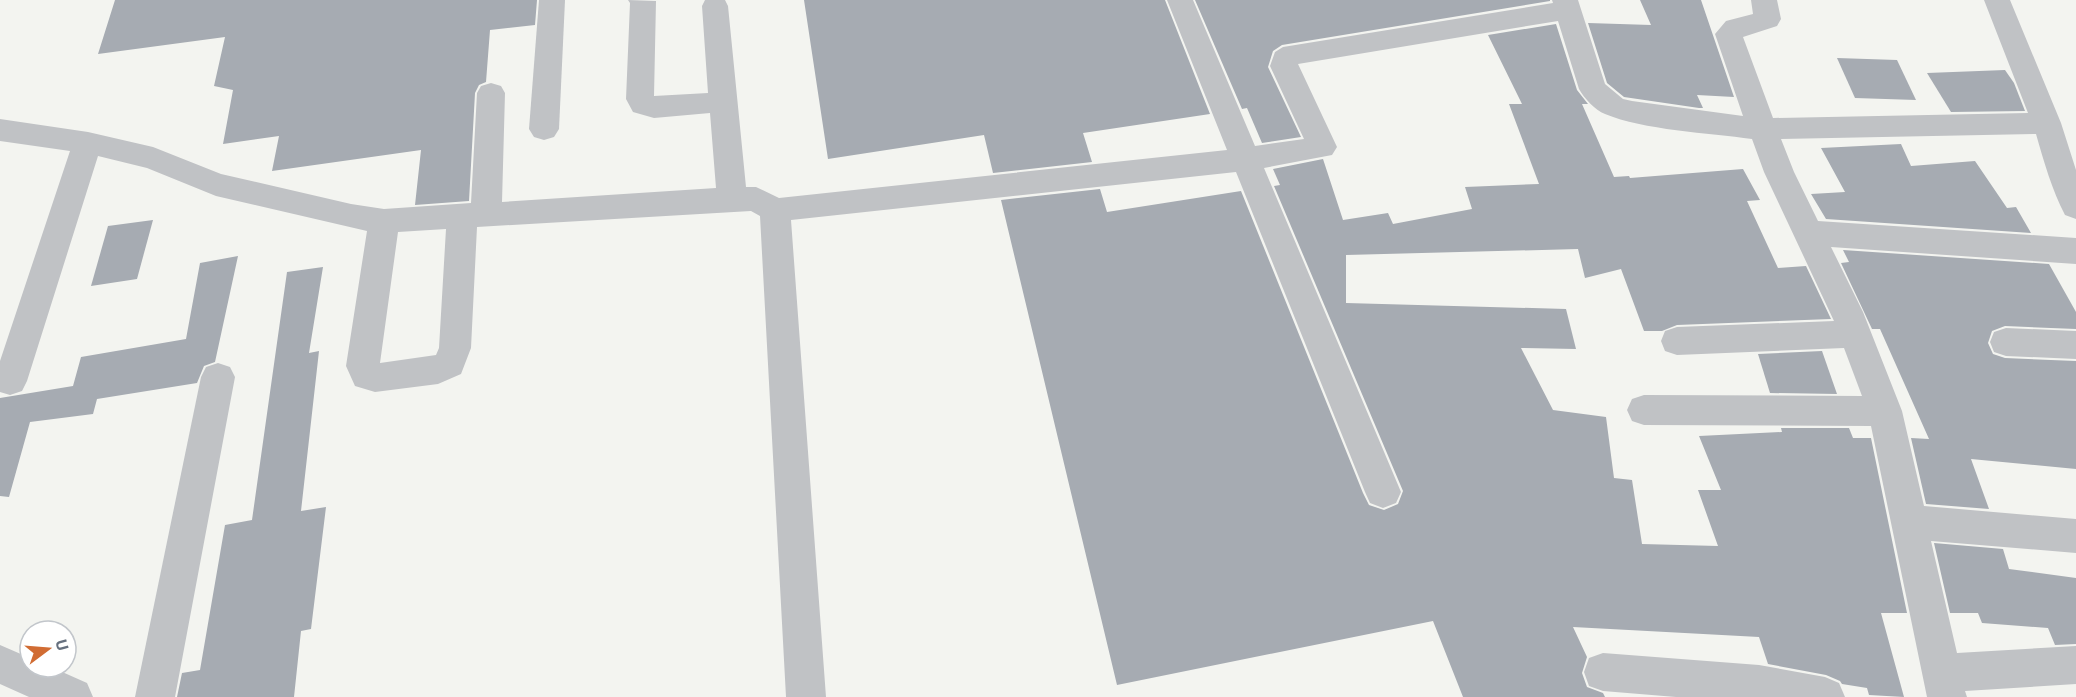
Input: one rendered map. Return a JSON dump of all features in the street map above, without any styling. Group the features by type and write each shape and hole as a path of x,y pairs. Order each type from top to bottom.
{"street":[{"path":"544,129 552,0"},
{"path":"641,0 643,1 640,99 643,105 654,107 723,102"},
{"path":"1180,0 1383,492"},
{"path":"1764,0 1767,20 1736,28 1729,34 1729,39 1779,172 1856,334 1885,411 1945,685 2076,666"},
{"path":"1997,0 2047,123 2061,170 2076,207"},
{"path":"0,130 88,143 153,158 216,184 351,216 384,221 732,199 756,199 776,210 1247,159 1322,147 1284,66 1285,59 1293,54 1566,5 1593,89 1613,106 1632,112 1762,129 2047,123"},
{"path":"715,6 732,199"},
{"path":"384,221 363,366 367,376 375,378 438,370 449,364 455,348 491,93"},
{"path":"10,381 88,143"},
{"path":"776,210 806,697"},
{"path":"1808,233 2076,252"},
{"path":"1677,340 1856,334"},
{"path":"2006,342 2076,345"},
{"path":"155,697 218,376"},
{"path":"1644,410 1885,411"},
{"path":"1909,522 2076,536"},
{"path":"1603,672 1759,684 1826,697"},
{"path":"17,680 73,697"}],"building":[{"path":"115,0 537,0 535,25 490,30 486,82 479,85 475,93 469,201 415,205 421,150 272,171 279,136 223,144 233,90 214,86 225,37 98,54"},
{"path":"804,0 1165,0 1210,114 1083,133 1092,162 993,173 984,135 828,159"},
{"path":"1195,0 1550,1 1282,45 1273,51 1268,67 1301,137 1262,143 1247,108 1242,109"},
{"path":"1640,0 1701,0 1734,97 1697,95 1703,108 1699,108 1624,97 1607,83 1588,23 1651,25"},
{"path":"1556,24 1577,90 1588,104 1582,104 1614,177 1629,176 1630,178 1743,169 1760,200 1747,201 1778,268 1806,266 1831,319 1677,325 1662,331 1644,331 1621,269 1585,278 1578,249 1346,255 1346,303 1566,309 1576,349 1521,348 1553,410 1606,417 1614,478 1632,480 1642,544 1718,546 1698,490 1721,490 1699,436 1782,432 1781,428 1849,428 1853,438 1871,438 1907,613 1881,613 1904,697 1869,695 1867,688 1842,684 1826,675 1768,664 1759,637 1573,627 1587,657 1582,673 1587,687 1603,693 1605,697 1463,697 1433,621 1117,685 1001,200 1100,189 1107,212 1241,191 1363,493 1369,505 1384,510 1398,504 1403,491 1274,186 1280,185 1273,169 1323,159 1343,220 1388,213 1393,224 1472,209 1465,187 1539,184 1509,104 1522,104 1488,35"},
{"path":"1837,58 1897,60 1916,100 1855,98"},
{"path":"2005,70 2014,83 2025,111 1951,112 1927,73"},
{"path":"1901,144 1911,166 1975,161 2007,208 2016,207 2031,233 1826,219 1811,194 1845,192 1821,148"},
{"path":"153,220 137,279 91,286 108,226"},
{"path":"1843,250 2049,264 2076,312 2076,329 2005,326 1992,331 1988,343 1993,354 2005,358 2076,361 2076,469 1971,459 1989,509 1926,504 1911,438 1929,439 1880,329 1872,329 1841,263 1849,262"},
{"path":"238,256 215,362 204,366 197,383 97,399 93,414 30,422 9,497 0,496 0,398 73,386 81,357 186,339 200,263"},
{"path":"323,267 309,353 319,351 301,511 326,507 311,629 301,631 294,697 177,697 182,673 200,670 225,525 252,520 287,272"},
{"path":"1822,351 1837,394 1770,393 1758,354"},
{"path":"1934,543 2003,549 2009,569 2076,578 2076,644 2055,645 2048,628 1982,623 1978,613 1950,613"}]}
